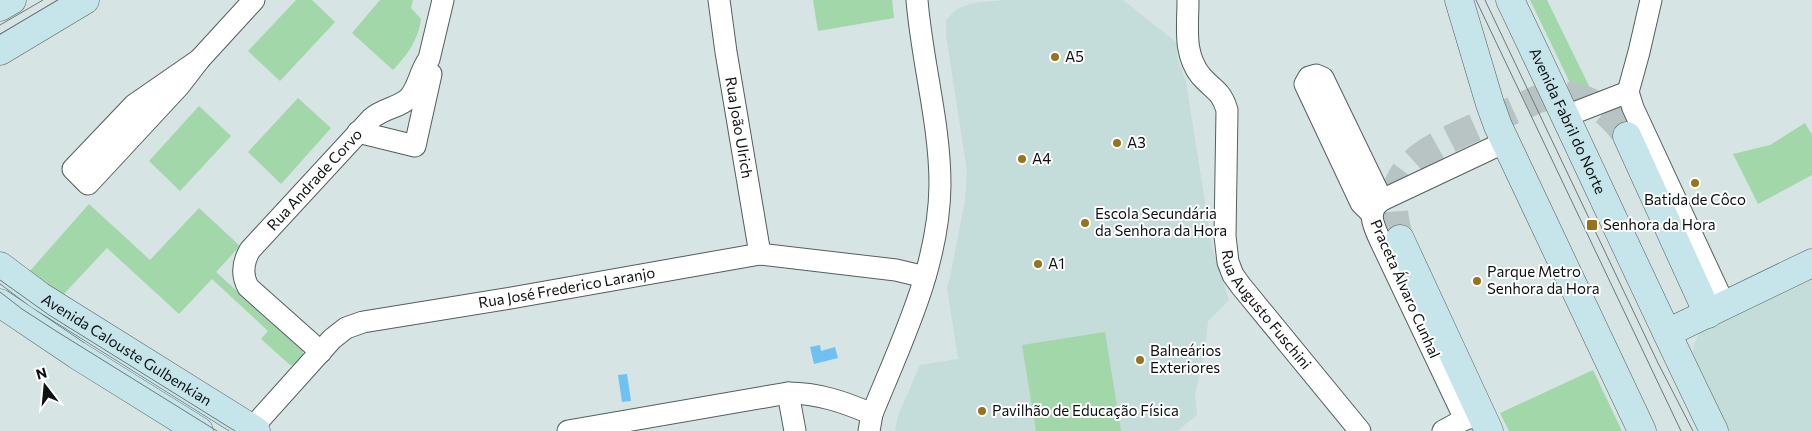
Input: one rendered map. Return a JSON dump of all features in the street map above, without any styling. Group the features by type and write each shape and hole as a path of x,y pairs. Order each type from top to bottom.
{"main road":[{"path":"0,7 12,0"},
{"path":"0,51 85,0"},
{"path":"1460,0 1490,104 1505,142 1642,431"},
{"name":"Avenida Fabril do Norte","path":"1510,0 1714,431"},
{"path":"1627,136 1716,310"},
{"path":"1400,239 1478,422"},
{"path":"1666,333 1812,263"},
{"name":"Avenida Calouste Gulbenkian","path":"0,266 40,296 254,430"},
{"name":"Avenida Calouste Gulbenkian","path":"0,303 77,355 199,431"}],"street":[{"path":"199,60 134,104 73,169 88,184 179,86 199,60 254,0"},
{"name":"Rua Andrade Corvo","path":"321,352 248,287 244,280 243,271 247,256 250,250 378,112 400,104 410,97 429,59 443,0"},
{"name":"Rua João Ulrich","path":"719,0 760,254"},
{"path":"568,431 788,393 825,396 846,402 870,422 917,306 934,246 940,185 937,143 917,0"},
{"name":"Rua Augusto Fuschini","path":"1188,0 1188,48 1191,58 1195,68 1203,78 1219,92 1227,110 1225,236 1228,262 1233,275 1360,431"},
{"path":"1651,0 1628,92 1716,310"},
{"path":"358,132 414,146 433,66 429,59"},
{"path":"1316,75 1323,78 1377,207 1361,203 1304,84 1309,77 1316,75"},
{"path":"1566,116 1628,92"},
{"name":"Praceta Álvaro Cunhal","path":"1478,422 1372,222 1377,207 1505,142"},
{"name":"Rua José Frederico Laranjo","path":"254,430 321,352 346,328 363,322 760,254 896,270 925,277"},
{"path":"788,393 795,431"},
{"path":"1443,431 1478,422"}],"shaded area":[{"name":"Escola Secundária da Senhora da Hora","path":"1005,0 1123,0 1177,43 1177,57 1186,82 1212,247 1229,300 1208,321 1205,350 1195,395 1197,415 1177,431 895,431 898,416 920,365 958,359 947,287 965,200 967,171 946,35 946,20 957,9 973,3"},
{"path":"1812,275 1812,431 1729,431 1695,361 1693,351 1700,332"}],"green space":[{"path":"296,0 312,0 335,22 280,81 248,51"},
{"path":"380,0 413,0 411,8 421,19 420,27 411,47 393,70 352,33"},
{"path":"813,0 892,0 894,18 818,31"},
{"path":"1530,0 1547,0 1591,90 1580,93 1573,89"},
{"path":"298,98 331,128 281,184 248,152"},
{"path":"199,106 231,136 180,191 149,161"},
{"path":"1805,123 1812,135 1812,175 1758,204 1733,154 1770,145"},
{"path":"89,204 150,260 199,208 240,246 216,272 303,351 303,356 295,365 290,365 261,339 268,331 212,279 179,314 107,248 62,296 29,272"},
{"path":"1105,332 1121,431 1036,431 1022,345"},
{"path":"1593,370 1622,431 1509,431 1500,413"}],"water":[{"path":"820,345 821,351 835,347 838,358 814,364 810,347"},
{"path":"627,374 631,401 622,402 618,375"}],"tunnel":[{"path":"1400,239 1395,216 1395,197 1399,182 1408,168 1435,147 1471,129 1538,99 1566,96 1578,97 1599,107 1609,115 1627,136"}],"tram line":[{"path":"0,25 43,0"},
{"path":"0,34 58,0"},
{"path":"1476,0 1681,431"},
{"path":"1485,0 1658,363 1693,431"},
{"path":"0,280 49,315 235,431"},
{"path":"0,292 56,331 217,431"}],"place":[{"name":"A5","path":"1055,57"},
{"name":"A3","path":"1117,143"},
{"name":"A4","path":"1022,159"},
{"name":"Batida de Côco","path":"1695,183"},
{"name":"Escola Secundária da Senhora da Hora","path":"1085,223"},
{"name":"Senhora da Hora","path":"1592,225"},
{"name":"A1","path":"1038,264"},
{"name":"Parque Metro Senhora da Hora","path":"1477,281"},
{"name":"Balneários Exteriores","path":"1140,360"},
{"name":"Pavilhão de Educação Física","path":"982,411"}]}
